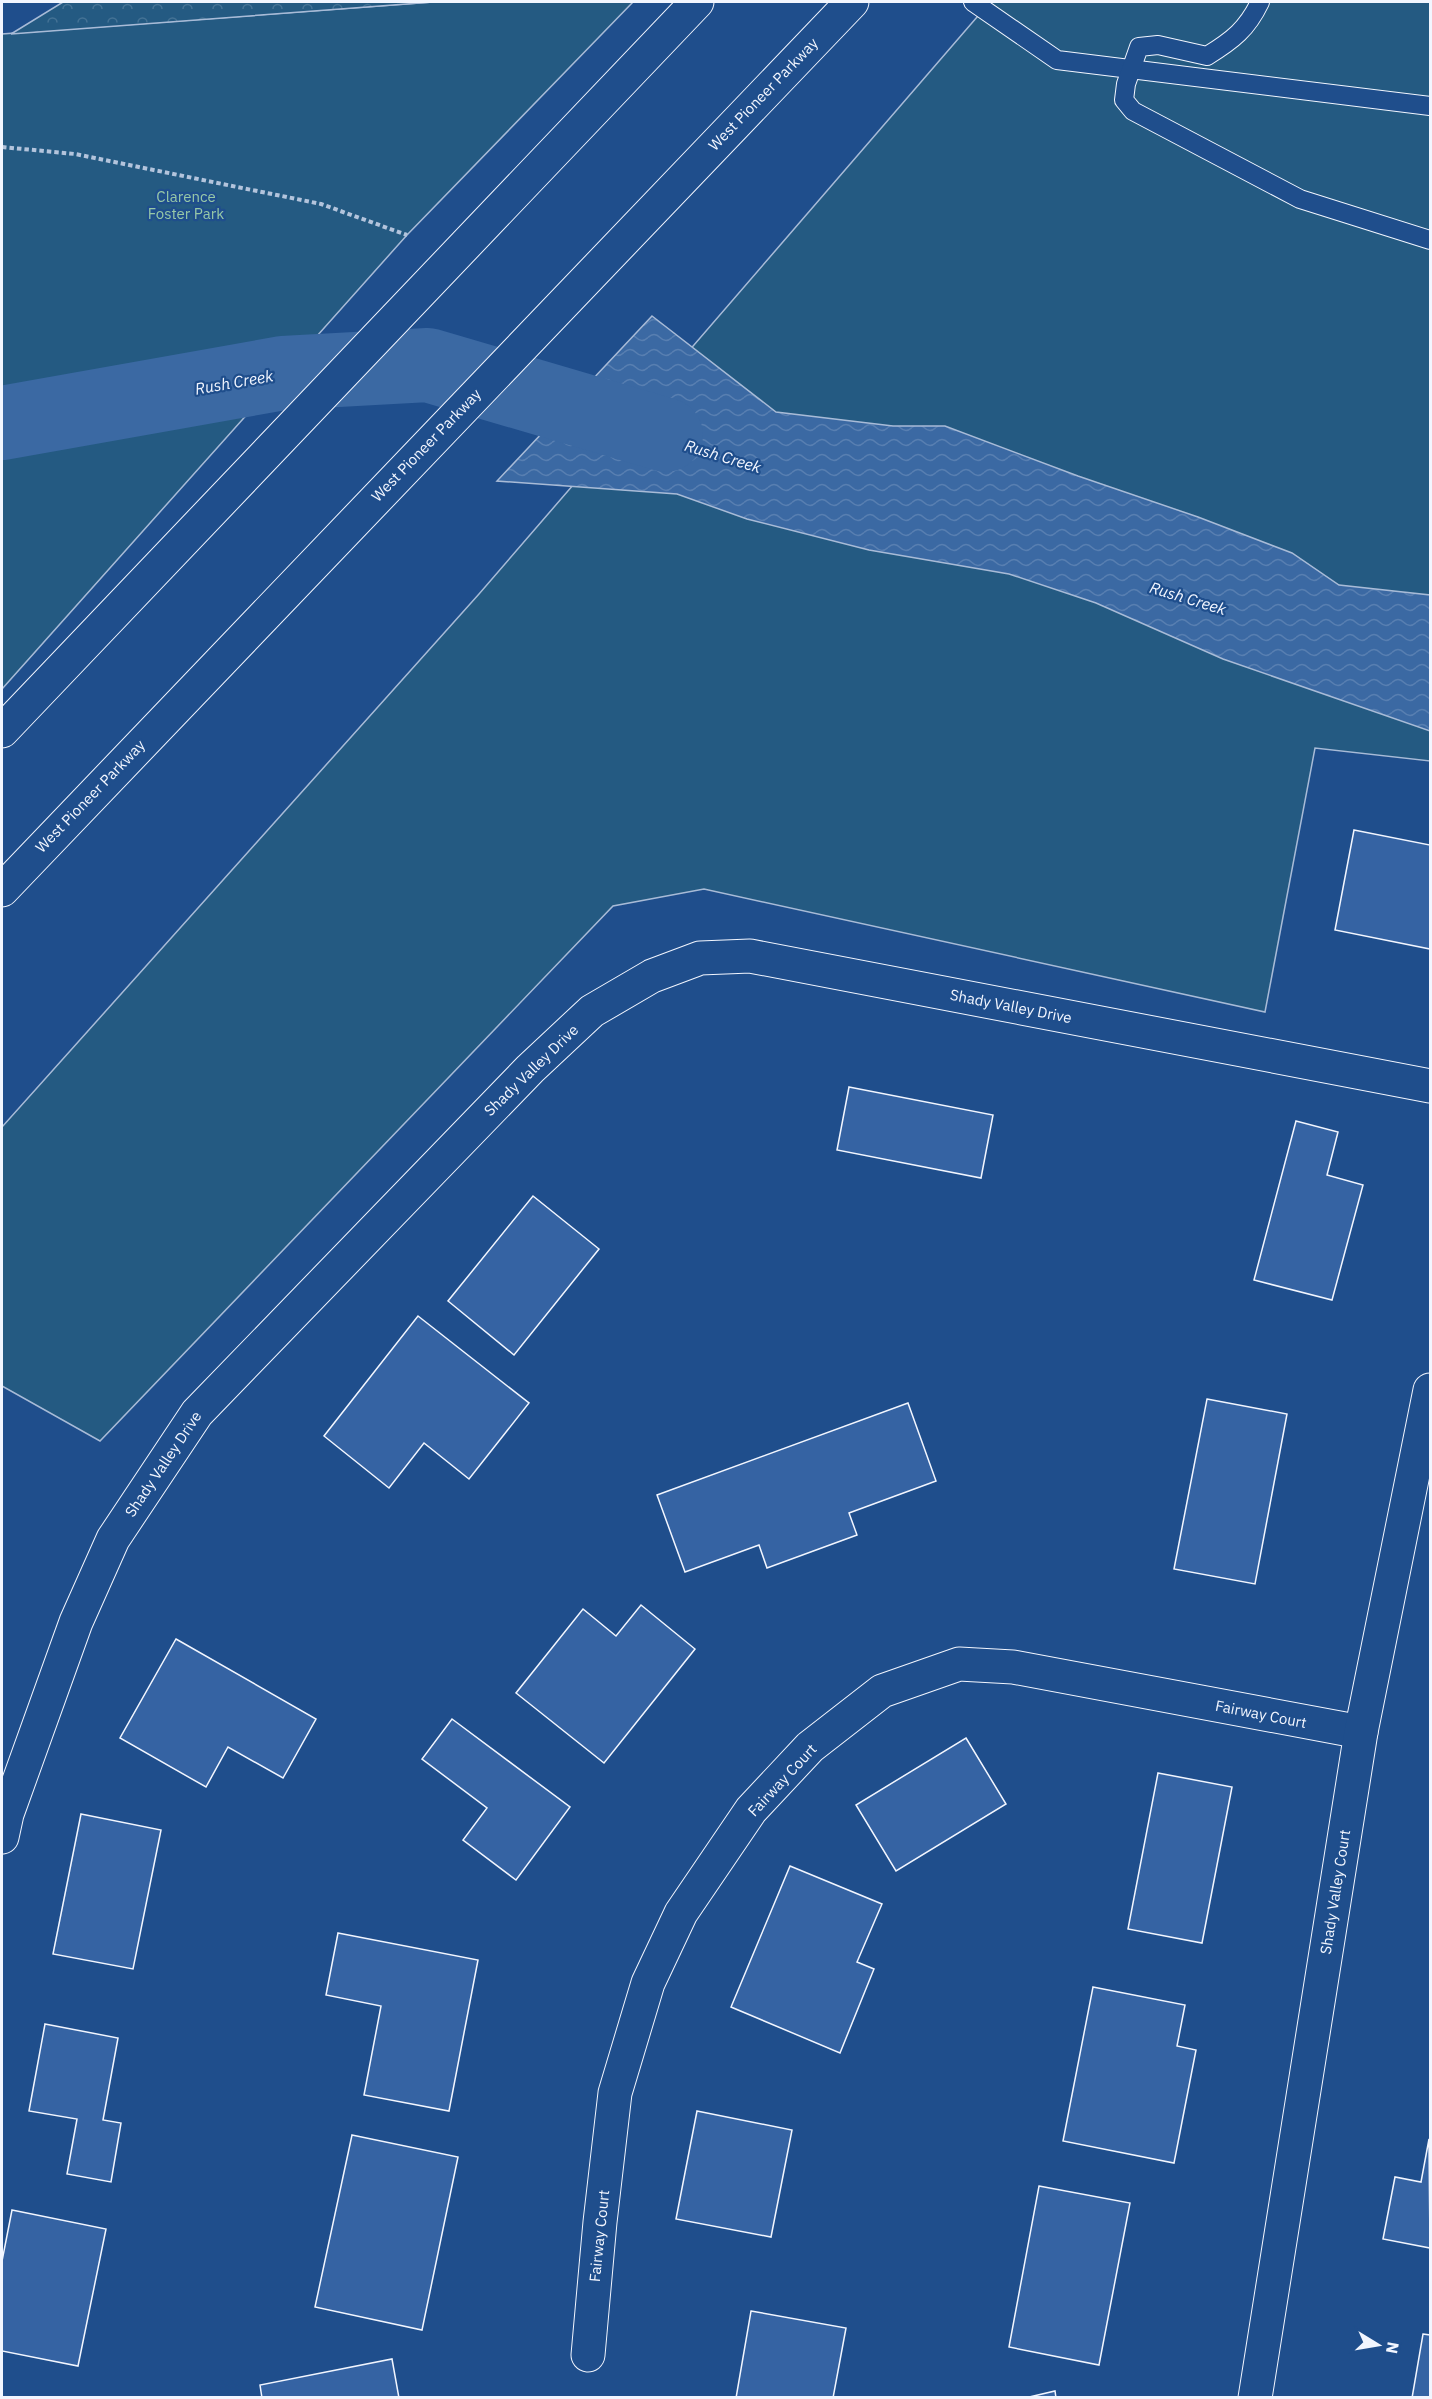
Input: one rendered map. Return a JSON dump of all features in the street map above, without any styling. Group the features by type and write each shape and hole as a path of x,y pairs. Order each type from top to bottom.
{"street":[{"path":"2,731 697,2"},
{"name":"West Pioneer Parkway","path":"2,890 852,2"},
{"name":"Shady Valley Drive","path":"2,1837 7,1814 76,1622 112,1539 196,1413 530,1068 592,1011 652,976 699,958 750,956 1431,1086"},
{"name":"Shady Valley Court","path":"1255,2397 1360,1732 1431,1390"},
{"name":"Fairway Court","path":"588,2355 615,2093 648,1983 681,1913 751,1810 810,1747 882,1691 959,1664 1013,1667 1360,1732"}],"lane":[{"path":"973,2 1057,60 1431,106"},
{"path":"1260,2 1251,21 1231,41 1207,56 1158,45 1139,47 1130,69 1124,100 1132,111 1300,199 1431,240"}],"path":[{"path":"2,147 75,154 321,204 407,234"}],"green space":[{"path":"63,2 433,2 11,34"},
{"name":"Clarence Foster Park","path":"433,2 633,2 407,235 2,689 2,34"},
{"path":"990,2 1430,2 1430,761 1315,748 1265,1012 704,889 613,906 100,1441 2,1386 2,1127 479,594"}],"water":[{"path":"652,316 776,412 893,426 945,426 1292,553 1339,585 1430,595 1430,731 1223,659 1096,603 1009,574 869,550 747,519 677,494 497,481"}],"building":[{"path":"1354,830 1430,845 1430,949 1335,930"},
{"path":"849,1087 993,1115 981,1178 837,1150"},
{"path":"1296,1121 1338,1132 1327,1175 1363,1185 1332,1300 1254,1280"},
{"path":"533,1196 599,1249 514,1355 448,1301"},
{"path":"418,1316 529,1403 469,1479 424,1443 389,1488 324,1436"},
{"path":"1207,1399 1287,1414 1255,1584 1174,1569"},
{"path":"908,1403 936,1481 849,1513 857,1535 767,1568 759,1545 685,1572 657,1495"},
{"path":"641,1605 695,1649 604,1763 516,1693 583,1609 616,1636"},
{"path":"176,1639 316,1719 283,1778 228,1747 206,1787 120,1738"},
{"path":"452,1719 570,1807 516,1880 463,1840 487,1808 422,1759"},
{"path":"966,1738 1006,1804 896,1871 856,1805"},
{"path":"1158,1773 1232,1787 1202,1943 1128,1929"},
{"path":"81,1814 161,1830 133,1969 53,1954"},
{"path":"790,1866 882,1904 857,1962 874,1969 840,2053 731,2007"},
{"path":"338,1933 478,1960 449,2111 364,2095 381,2006 326,1995"},
{"path":"1093,1987 1185,2005 1177,2046 1196,2050 1174,2163 1063,2141"},
{"path":"45,2024 118,2038 103,2120 121,2123 111,2182 67,2174 77,2119 29,2111"},
{"path":"697,2111 792,2130 771,2237 676,2219"},
{"path":"352,2135 458,2157 422,2330 315,2307"},
{"path":"1429,2139 1430,2248 1383,2239 1395,2177 1421,2182"},
{"path":"1039,2186 1130,2203 1099,2365 1009,2347"},
{"path":"12,2210 106,2229 78,2366 2,2351 2,2261"},
{"path":"751,2311 846,2328 833,2398 736,2398"},
{"path":"1423,2334 1430,2335 1430,2398 1412,2398"},
{"path":"392,2359 399,2398 262,2398 260,2385"},
{"path":"1055,2391 1056,2398 1025,2398"}],"waterway":[{"name":"Rush Creek","path":"2,423 283,373 428,365 666,435"}]}
